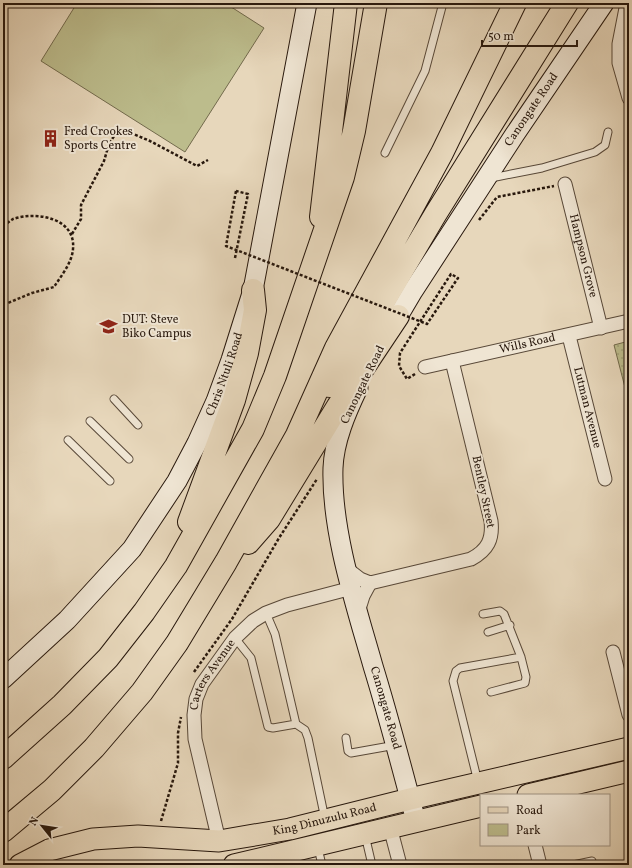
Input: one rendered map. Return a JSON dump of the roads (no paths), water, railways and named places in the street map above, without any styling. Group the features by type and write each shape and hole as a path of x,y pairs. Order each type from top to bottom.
{"highway":[{"path":"322,237 322,198 336,96 346,3"},
{"path":"3,758 62,705 108,658 144,612 176,566 253,429 275,376 337,197 352,138 376,3"},
{"path":"297,435 336,348 442,153 515,3"},
{"path":"3,831 52,790 94,748 142,692 178,643 226,562 297,435 364,335 435,215 567,3"},
{"path":"176,566 186,528 234,400 247,353 255,310 253,290"},
{"path":"226,562 252,538 269,519 338,406 405,317"}],"main road":[{"name":"King Dinuzulu Road","path":"20,865 50,850 92,839 138,836 219,841 238,839 325,821 410,799 629,748"},
{"path":"532,794 629,771"},
{"name":"King Dinuzulu Road","path":"234,865 320,855 365,833 480,806"}],"street":[{"name":"Chris Ntuli Road","path":"3,679 67,620 132,549 156,513 197,443 216,400 231,360 253,290 307,3"},
{"name":"Canongate Road","path":"416,821 397,745 358,612 361,586 347,569 334,506 333,466 337,440 351,404 405,317 487,179 604,3"},
{"path":"627,3 619,44 619,63 629,96"},
{"name":"Hampson Grove","path":"564,184 601,328"},
{"name":"Wills Road","path":"425,367 569,336 629,321"},
{"name":"Lutman Avenue","path":"569,336 605,479"},
{"name":"Bentley Street","path":"361,586 471,559 484,551 491,538 491,521 452,361"},
{"name":"Carters Avenue","path":"219,841 195,740 194,715 196,699 202,684 235,638 253,621 266,613 287,605 361,586"},
{"path":"613,652 629,715"},
{"path":"390,827 400,865"},
{"path":"535,846 540,865"}],"lane":[{"path":"385,153 425,71 443,3"},
{"path":"487,179 542,168 595,152 604,145 608,132"},
{"path":"114,399 138,424"},
{"path":"90,421 129,459"},
{"path":"68,440 110,480"},
{"path":"483,614 500,610 504,614 510,625 526,677 525,683 491,692"},
{"path":"266,613 275,634 296,724 305,730 308,738 325,821"},
{"path":"488,632 510,625"},
{"path":"235,638 251,658 268,727 273,728 296,724"},
{"path":"479,784 458,701 454,675 460,668 521,657"},
{"path":"346,738 348,751 351,753 397,745"},
{"path":"365,833 372,865"},
{"path":"573,865 592,861"}],"place":[{"name":"Fred Crookes Sports Centre","path":"51,139"},
{"name":"DUT: Steve Biko Campus","path":"109,327"}]}
